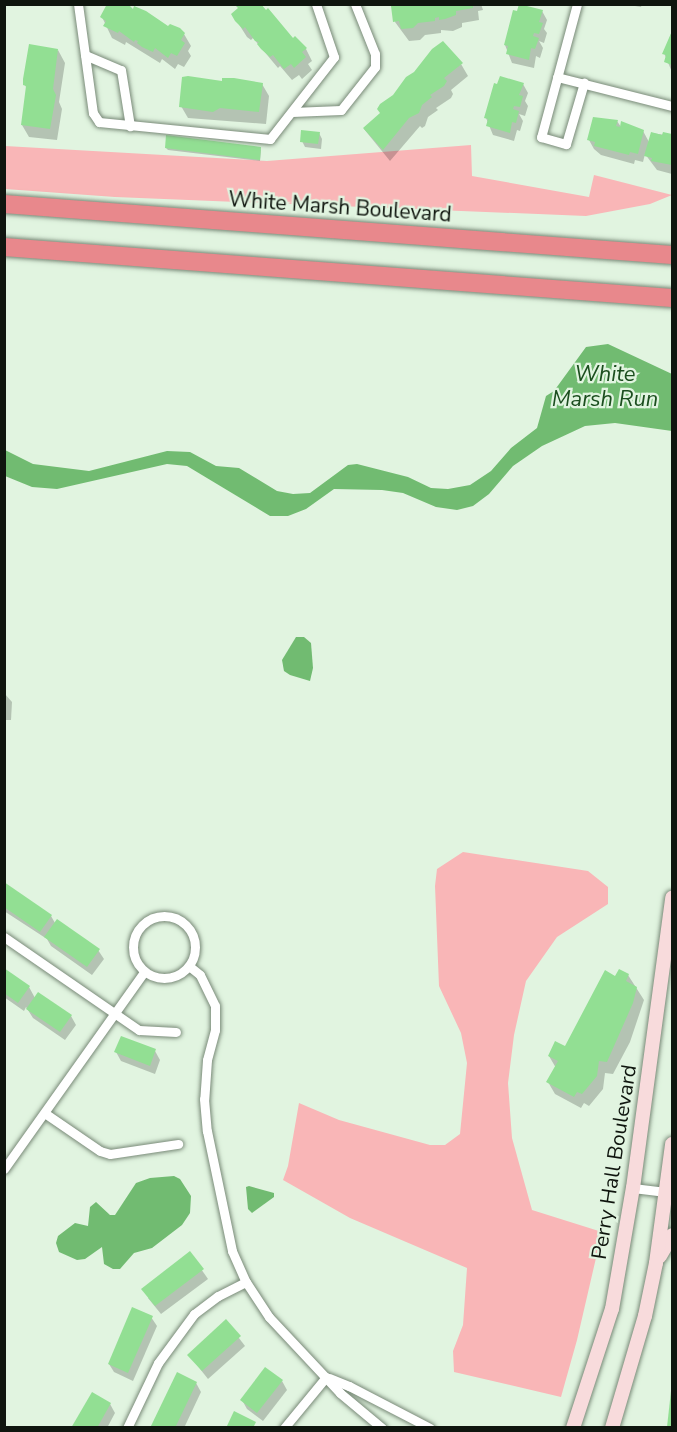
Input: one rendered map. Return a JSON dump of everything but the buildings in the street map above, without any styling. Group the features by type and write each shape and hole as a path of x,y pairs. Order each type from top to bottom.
{"highway":[{"name":"White Marsh Boulevard","path":"4,204 672,255"},
{"path":"478,240 581,240 672,245"},
{"path":"4,248 672,298"},
{"path":"385,277 554,298 672,308"}],"main road":[{"name":"Perry Hall Boulevard","path":"573,1428 612,1309 633,1188 672,898"},
{"path":"614,1425 638,1345 656,1263 670,1192 672,1144"},
{"path":"656,1263 672,1234"}],"street":[{"path":"78,4 97,120 103,124 270,139 334,57 316,4"},
{"path":"292,112 341,110 375,67 375,54 355,4"},
{"path":"577,4 541,137 566,144 584,83"},
{"path":"85,55 121,70 130,126"},
{"path":"558,77 672,106"},
{"path":"160,916 180,920 194,936 196,947 189,966 172,978 162,979 144,972 137,963 132,943 141,925 160,916"},
{"path":"4,937 139,1030 176,1032"},
{"path":"189,966 200,975 215,1006 215,1030 207,1060 204,1099 207,1131 232,1251 246,1282 269,1317 366,1417 382,1428"},
{"path":"4,1169 46,1114 144,972"},
{"path":"46,1114 100,1151 111,1154 178,1144"},
{"path":"633,1188 670,1192"},
{"path":"127,1428 158,1363 194,1314 218,1296 246,1282"},
{"path":"284,1428 326,1377"},
{"path":"326,1377 349,1386 430,1428"}],"shaded area":[{"path":"471,145 472,176 589,197 594,175 672,195 650,204 586,216 115,197 5,189 5,146 267,161"},
{"path":"463,852 588,871 608,887 608,904 557,937 526,981 514,1035 508,1083 512,1138 532,1210 602,1232 561,1397 454,1372 453,1351 463,1325 467,1268 350,1218 283,1180 288,1166 299,1103 339,1120 430,1145 445,1145 460,1134 467,1063 461,1033 439,986 435,886 437,869"}],"water":[{"name":"White Marsh Run","path":"608,344 672,374 672,431 615,423 585,426 542,446 513,466 489,494 473,506 457,510 436,507 403,493 334,489 306,509 288,516 270,516 187,466 167,464 57,489 32,487 5,476 5,450 33,464 89,471 167,451 190,452 216,466 239,468 277,491 293,494 310,493 348,465 357,464 408,477 431,488 448,489 470,485 491,471 511,448 537,428 546,396 554,391 586,347"},
{"path":"296,637 304,637 311,643 313,668 310,681 284,671 282,660"},
{"path":"174,1176 180,1179 191,1196 190,1213 182,1225 152,1248 134,1253 120,1269 113,1269 104,1264 102,1247 85,1259 77,1260 59,1252 56,1243 58,1236 75,1223 88,1226 90,1207 96,1202 110,1215 115,1215 136,1183 150,1178"},
{"path":"246,1187 274,1193 274,1197 252,1213 248,1209"}]}
